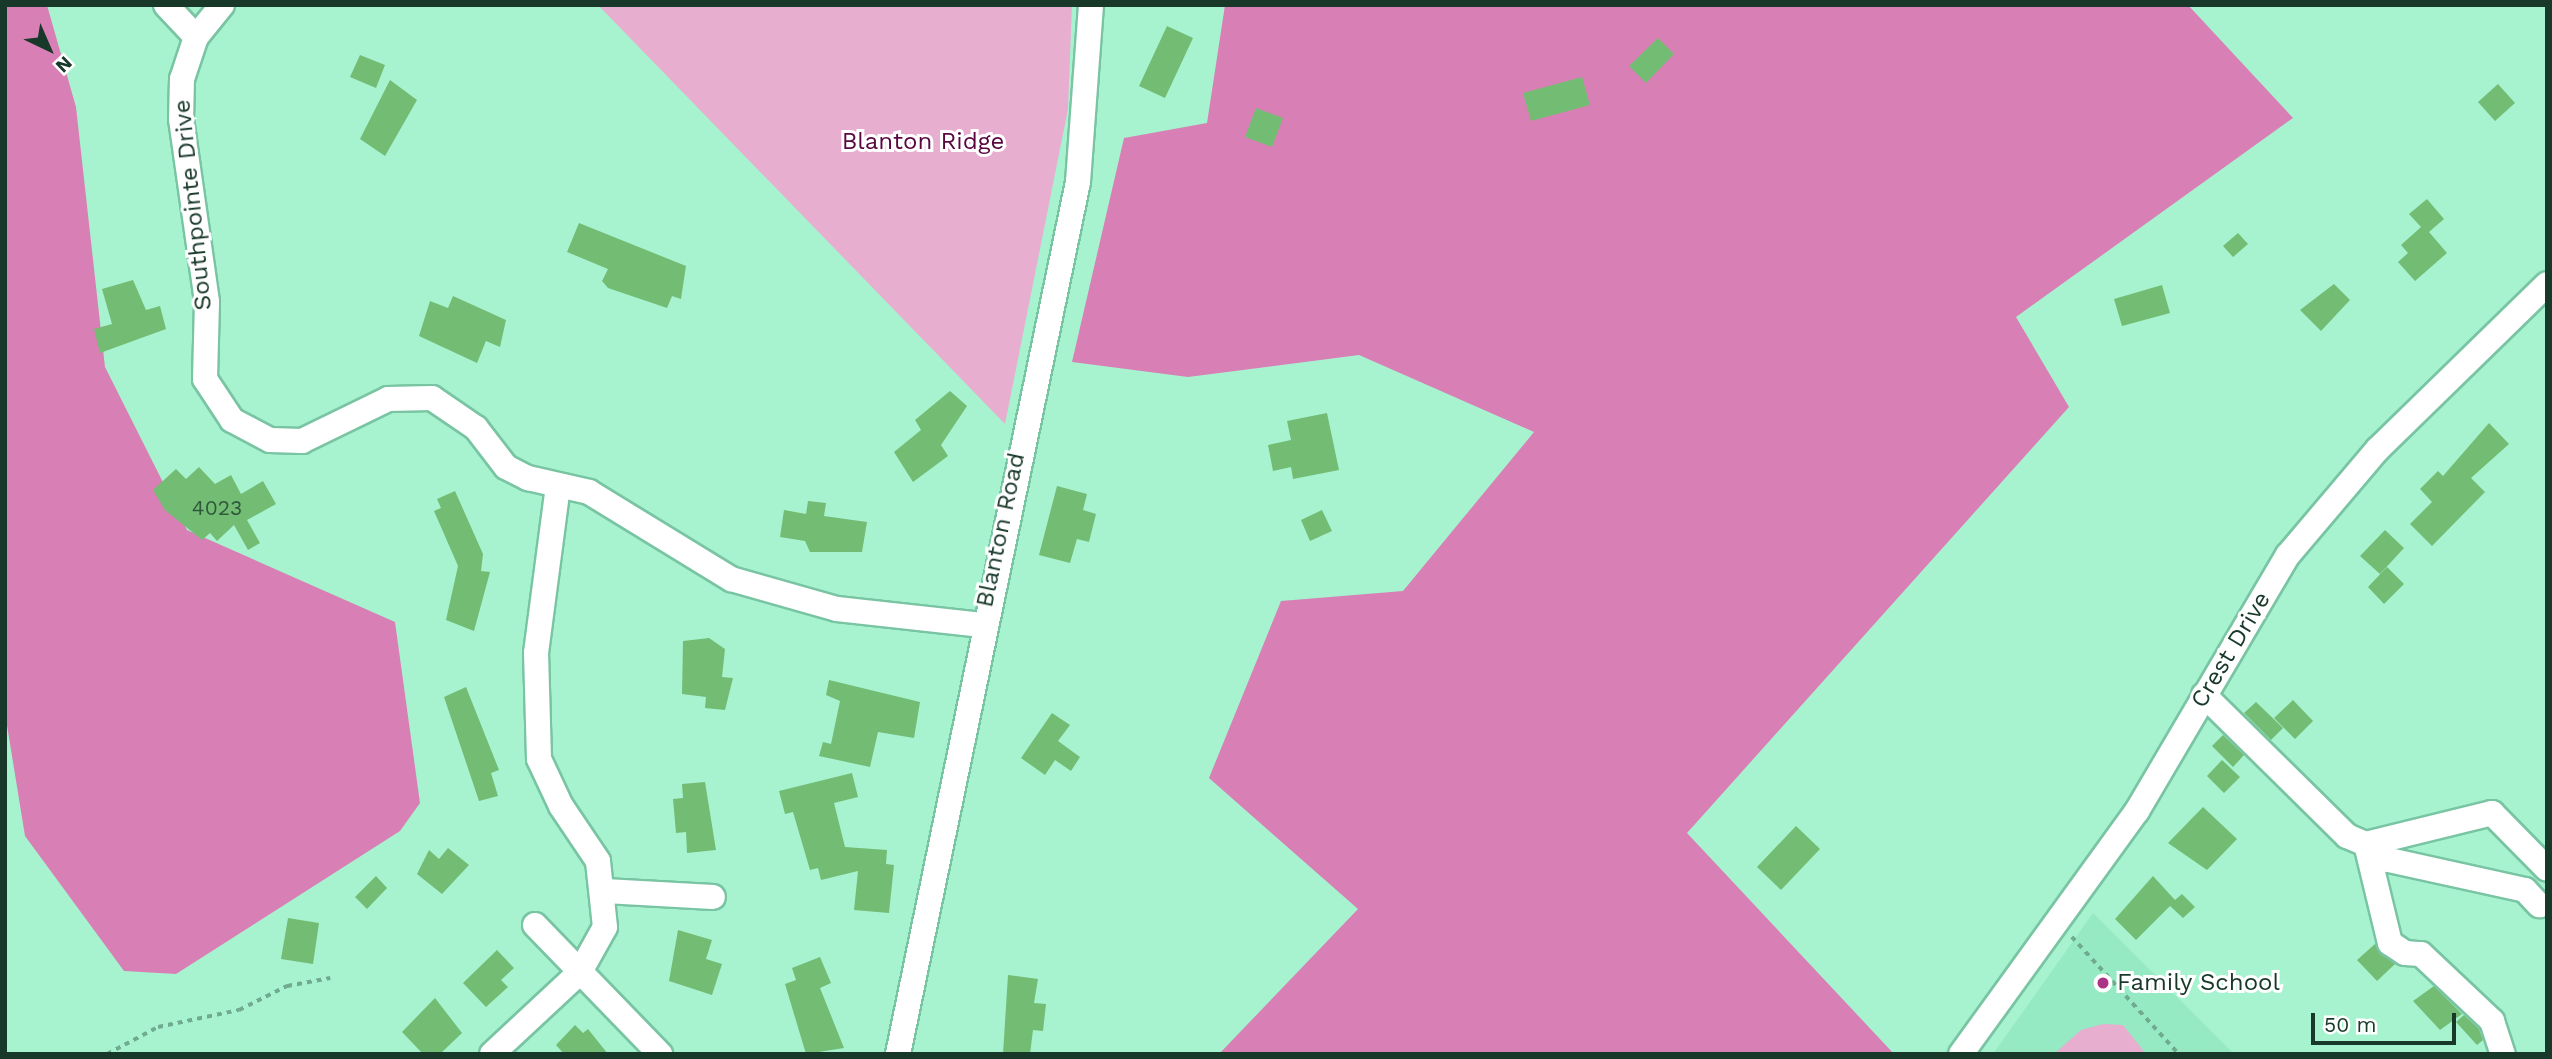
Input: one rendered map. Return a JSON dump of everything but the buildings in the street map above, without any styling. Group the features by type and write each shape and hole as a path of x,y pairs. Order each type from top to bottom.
{"street":[{"path":"166,5 196,37"},
{"name":"Southpointe Drive","path":"222,5 196,37 181,79 181,119 206,289 205,379 220,407 258,436 302,441 388,399 432,398 476,428 506,467 558,486 589,492 686,555 783,598 982,625"},
{"name":"Blanton Road","path":"898,1054 982,625 1078,182 1091,5"},
{"name":"Crest Drive","path":"1961,1054 2137,811 2288,555 2321,513 2547,284"},
{"path":"492,1054 580,971 605,927 606,891 598,861 561,806 540,759 536,653 558,486"},
{"path":"2204,695 2347,836 2366,844 2389,860 2525,890 2539,905"},
{"path":"2366,844 2492,813 2547,869"},
{"path":"2366,844 2390,943 2405,953 2421,954 2492,1021 2503,1054"},
{"path":"606,891 713,897"},
{"path":"535,925 660,1054"}],"path":[{"path":"2057,919 2179,1054"},
{"path":"107,1054 158,1027 239,1010 287,986 330,978"}],"shaded area":[{"path":"5,5 47,5 76,107 105,367 187,530 395,622 420,803 400,831 176,974 124,971 25,836 5,713"},
{"path":"1225,5 2188,5 2293,118 2016,317 2069,407 1687,833 1894,1054 1219,1054 1358,909 1209,778 1281,601 1403,591 1534,432 1359,355 1188,377 1072,362 1124,138 1207,123"},
{"name":"Family School","path":"2093,913 2234,1054 1993,1054"}],"green space":[{"name":"Blanton Ridge","path":"598,5 1072,5 1068,109 1005,424"},
{"path":"2103,1024 2123,1025 2146,1054 2054,1054 2081,1030"}],"place":[{"name":"Family School","path":"2103,983"}]}
